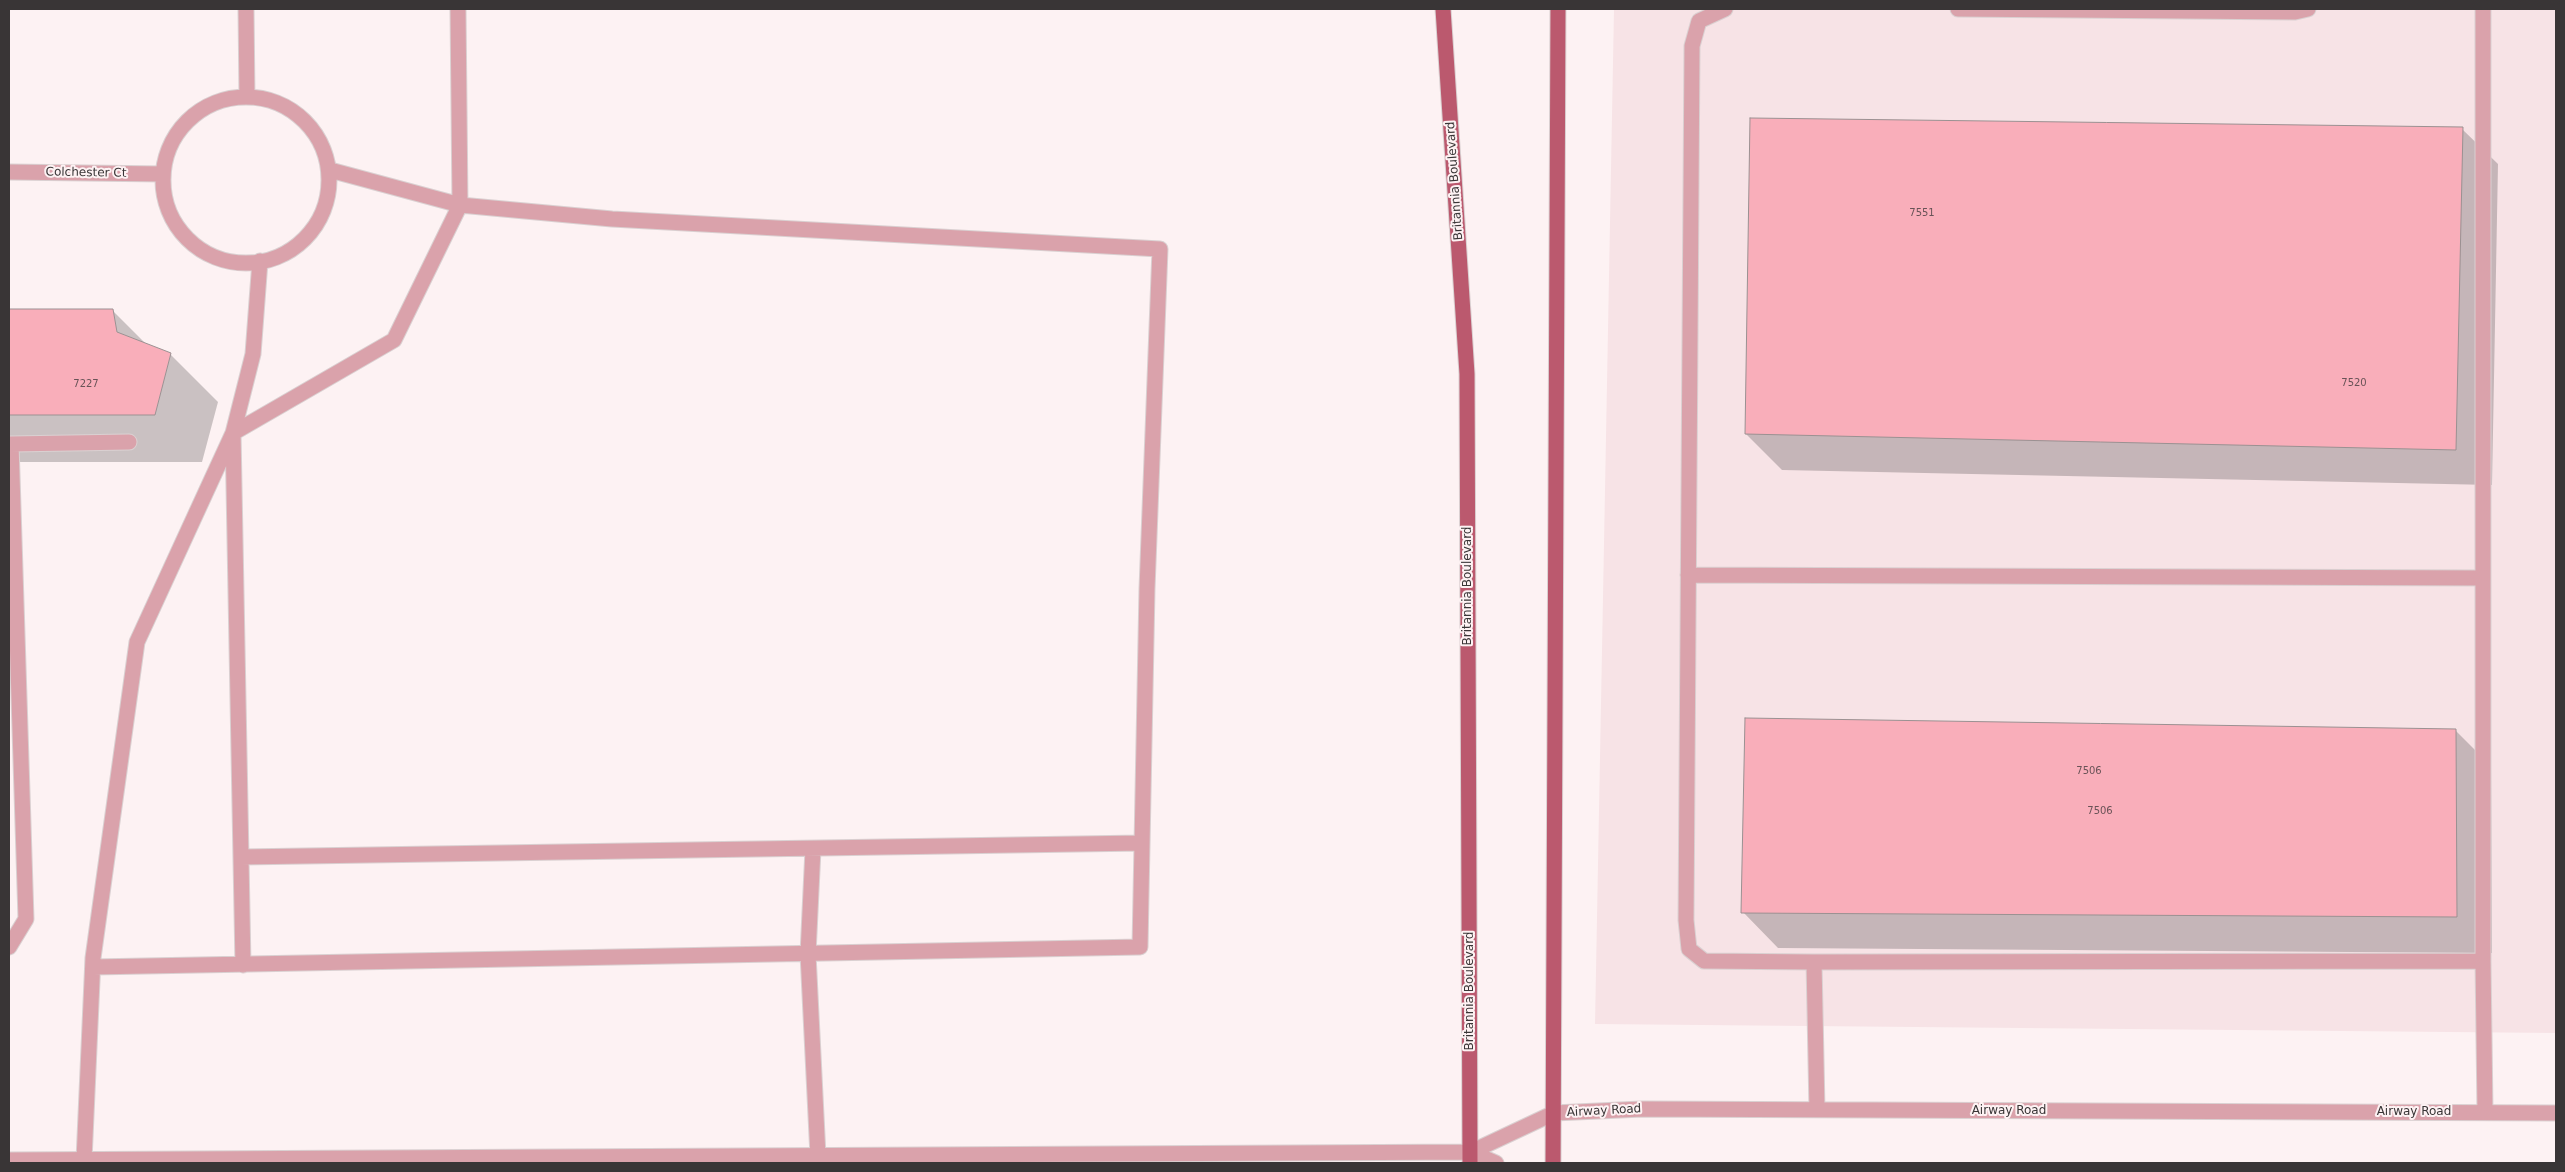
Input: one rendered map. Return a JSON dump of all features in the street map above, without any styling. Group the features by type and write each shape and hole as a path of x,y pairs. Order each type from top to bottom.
{"main road":[{"name":"Britannia Boulevard","path":"1443,9 1467,374 1471,1158"},
{"path":"1553,1163 1558,9"}],"street":[{"path":"246,9 247,97"},
{"path":"233,433 394,340 460,204 458,9"},
{"path":"1724,9 1699,21 1692,46 1686,920 1690,949 1704,962 2483,962"},
{"path":"1958,9 2286,12 2308,9"},
{"path":"2483,9 2484,1112"},
{"path":"231,97 258,97 284,105 306,121 322,143 330,170 328,198 318,224 300,244 276,258 248,263 220,259 196,247 177,226 165,201 163,174 168,147 183,124 205,107 231,97"},
{"path":"93,967 1140,948 1147,589 1160,249 612,219 460,204 330,170"},
{"name":"Colchester Ct","path":"9,172 163,174"},
{"path":"84,1160 93,967 137,642 233,433 253,354 260,261"},
{"path":"233,433 243,965"},
{"path":"9,947 26,919 10,444 129,442"},
{"path":"1688,575 2483,578"},
{"path":"241,858 1142,843"},
{"path":"813,848 808,954 818,1156"},
{"path":"1814,962 1817,1110"},
{"name":"Airway Road","path":"1471,1158 1554,1113 1642,1109 2556,1113"},
{"name":"Airway Road","path":"9,1160 818,1156 1471,1158 1496,1163"}],"shaded area":[{"path":"1614,9 2556,9 2556,1033 1595,1024"}],"building":[{"path":"1750,118 2463,127 2456,450 1745,434"},
{"path":"9,309 113,309 117,332 171,353 155,415 9,415"},
{"path":"1745,718 2456,729 2457,917 1741,913"}]}
